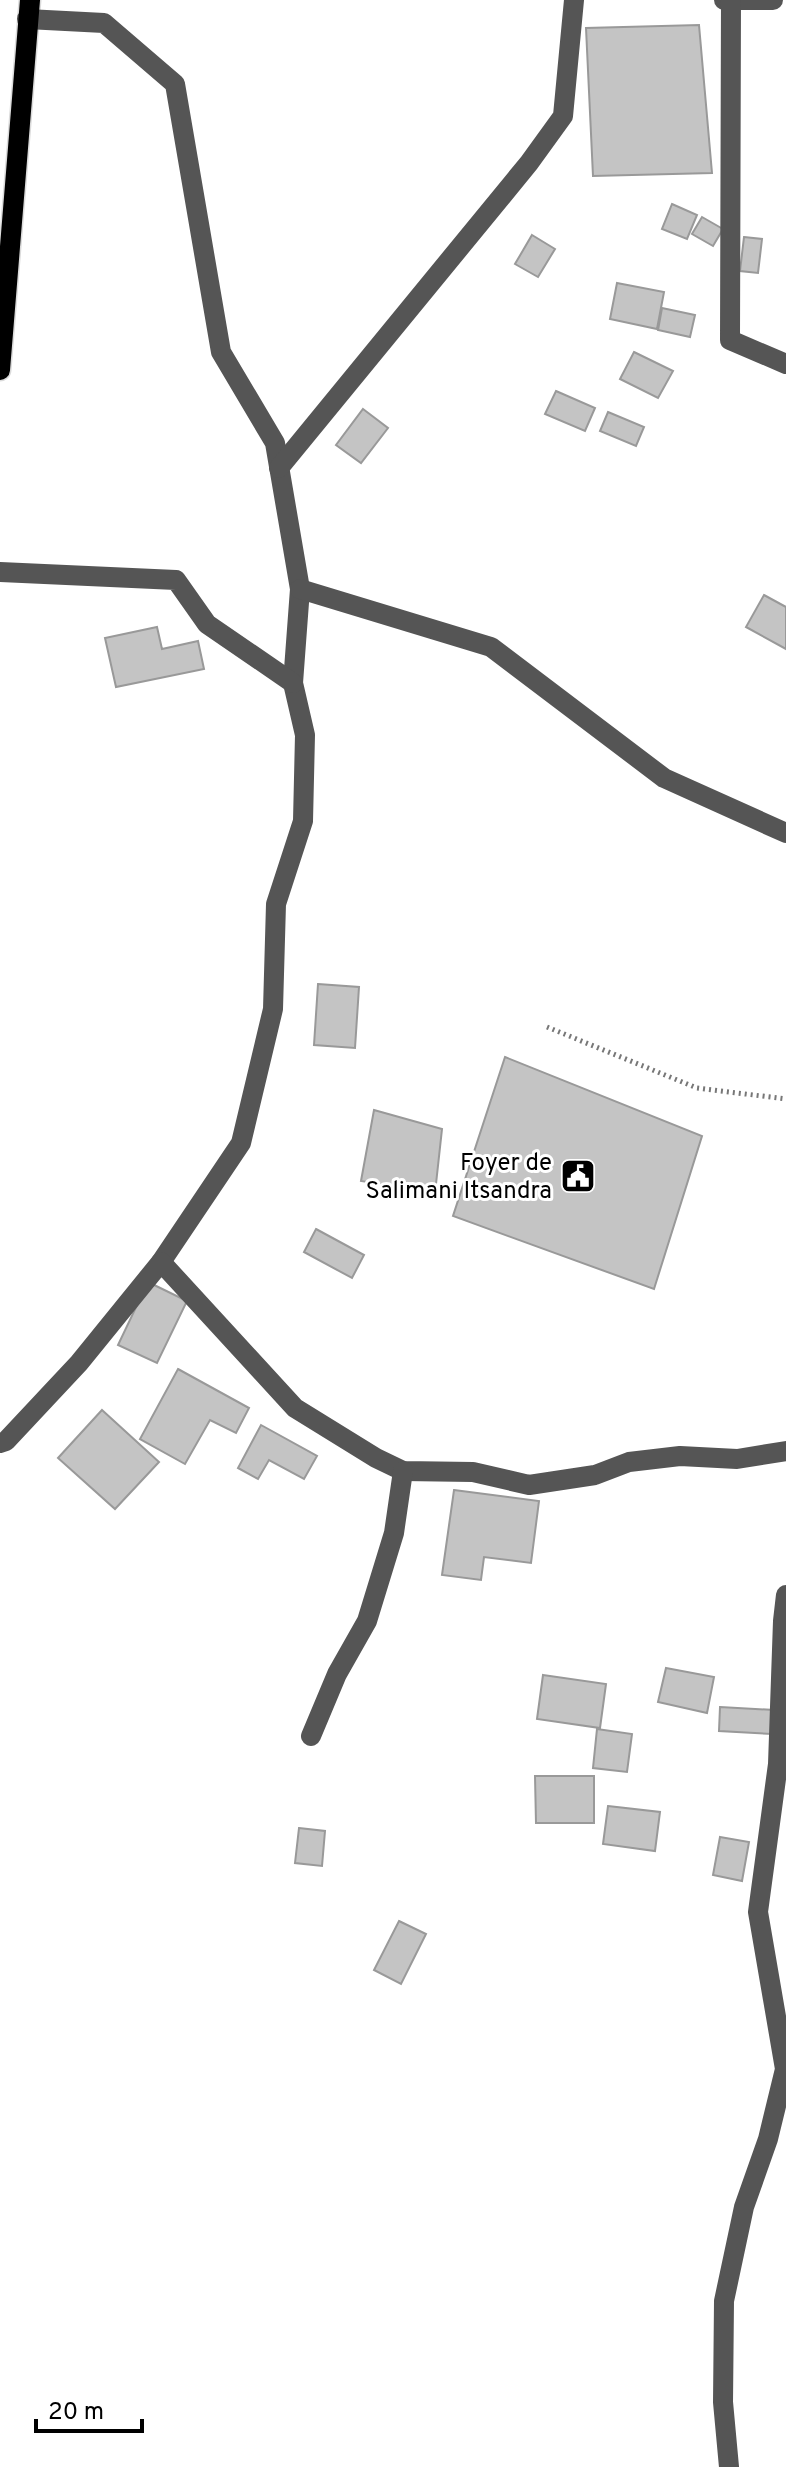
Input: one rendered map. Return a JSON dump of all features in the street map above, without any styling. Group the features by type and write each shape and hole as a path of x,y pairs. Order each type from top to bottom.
{"main road":[{"path":"0,370 28,9"}],"street":[{"path":"279,468 529,163 563,116 574,0"},
{"path":"724,0 773,0"},
{"path":"731,0 730,340 786,364"},
{"path":"0,1443 6,1441 79,1363 161,1262 241,1143 273,1009 276,904 303,821 305,735 293,683 300,589 275,443 221,352 175,84 104,23 28,9"},
{"path":"0,572 176,580 207,624 293,683"},
{"path":"300,589 491,647 664,778 786,833"},
{"path":"161,1262 295,1408 403,1471 473,1472 529,1485 595,1475 629,1462 680,1456 737,1459 786,1451"},
{"path":"311,1736 337,1674 367,1621 394,1533 403,1471"},
{"path":"729,2467 723,2402 724,2301 744,2207 768,2139 785,2069 758,1912 778,1764 786,1595"}],"path":[{"path":"547,1027 697,1088 786,1099"}],"building":[{"path":"699,25 712,173 593,176 586,28"},
{"path":"672,204 697,215 687,239 662,229"},
{"path":"702,217 723,229 713,246 692,234"},
{"path":"532,235 555,249 538,277 515,264"},
{"path":"744,237 762,239 758,273 740,271"},
{"path":"617,283 664,292 657,329 610,319"},
{"path":"662,308 695,315 690,337 658,330"},
{"path":"634,352 673,371 658,398 620,379"},
{"path":"556,391 595,408 585,431 545,414"},
{"path":"363,409 388,428 361,463 336,445"},
{"path":"608,412 644,427 636,446 600,431"},
{"path":"764,595 786,607 786,649 746,627"},
{"path":"157,627 162,649 198,641 204,669 116,687 105,638"},
{"path":"318,984 359,987 355,1048 314,1045"},
{"name":"Foyer de Salimani Itsandra","path":"505,1057 702,1136 654,1289 453,1216"},
{"path":"374,1110 442,1129 435,1193 361,1181"},
{"path":"316,1229 364,1255 352,1278 304,1252"},
{"path":"148,1282 187,1301 157,1363 118,1345"},
{"path":"178,1369 249,1408 236,1433 210,1420 185,1464 140,1439"},
{"path":"102,1410 159,1462 115,1509 58,1458"},
{"path":"261,1425 317,1456 304,1479 269,1460 258,1479 238,1468"},
{"path":"454,1490 539,1501 531,1563 484,1557 481,1580 442,1575"},
{"path":"666,1668 714,1677 707,1713 658,1702"},
{"path":"543,1675 606,1684 600,1728 537,1719"},
{"path":"720,1707 774,1710 772,1734 719,1731"},
{"path":"597,1729 632,1734 627,1772 593,1768"},
{"path":"535,1776 594,1776 594,1823 536,1823"},
{"path":"608,1806 660,1812 655,1851 603,1844"},
{"path":"299,1828 325,1831 322,1866 295,1863"},
{"path":"720,1837 749,1842 742,1881 713,1875"},
{"path":"399,1921 426,1934 401,1984 374,1970"}],"place":[{"name":"Foyer de Salimani Itsandra","path":"578,1176"}]}
